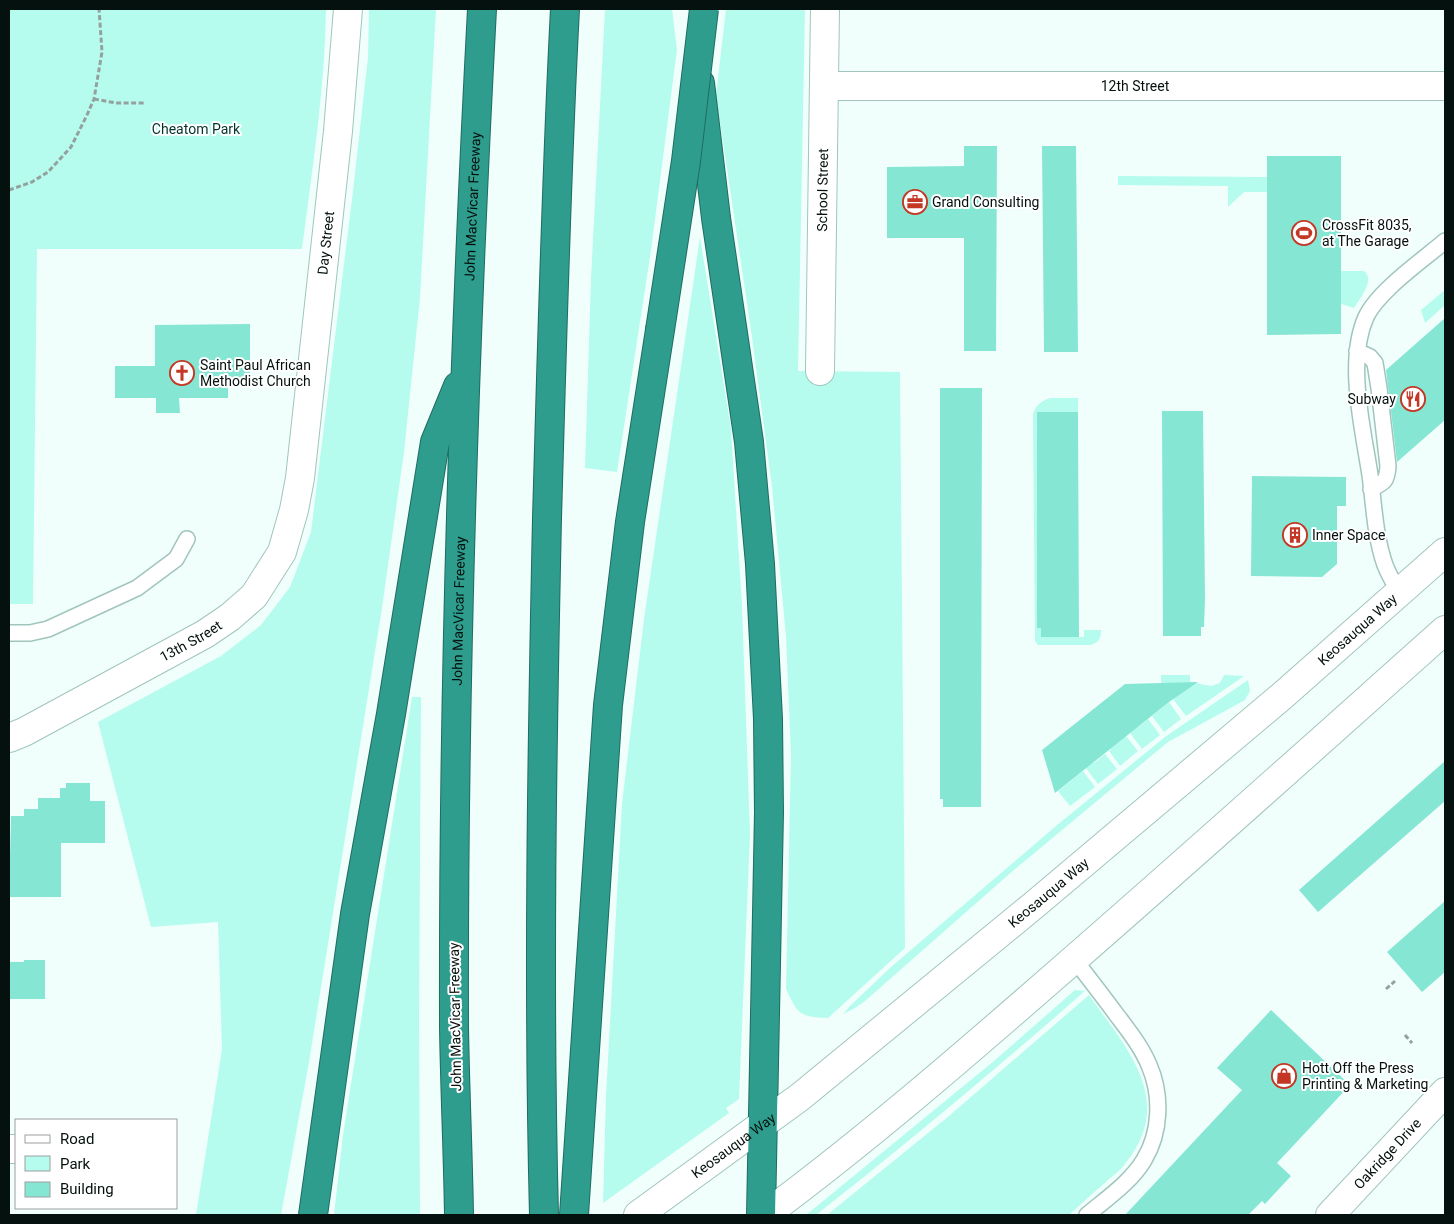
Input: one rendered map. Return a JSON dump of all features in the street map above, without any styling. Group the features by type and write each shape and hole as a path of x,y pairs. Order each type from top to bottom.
{"highway":[{"name":"John MacVicar Freeway","path":"459,1215 454,1031 455,831 464,370 482,9"},
{"path":"544,1215 542,1132 542,727 559,127 565,9"},
{"path":"691,9 716,218 749,442 760,564 768,719 769,812 761,1215"},
{"path":"574,1215 608,706 630,522 686,161 704,9"},
{"path":"313,1215 355,914 391,714 435,442 464,370"}],"street":[{"name":"Day Street","path":"300,478 338,131 348,9"},
{"name":"School Street","path":"820,371 825,9"},
{"name":"12th Street","path":"824,86 1445,86"},
{"name":"13th Street","path":"9,738 24,732 205,634 230,617 254,596 282,552 294,510 300,478"},
{"name":"Keosauqua Way","path":"638,1215 800,1096 1034,906 1282,696 1445,552"},
{"path":"765,1215 822,1173 1074,960 1445,630"},
{"name":"Oakridge Drive","path":"1330,1215 1445,1092"}],"lane":[{"path":"1400,592 1381,552 1358,388 1357,351 1360,333 1366,317 1374,304 1396,282 1444,243"},
{"path":"1357,351 1370,357 1374,363 1379,388 1388,466 1387,476 1383,483 1372,489"},
{"path":"9,633 30,633 48,629 137,588 176,560 187,539"},
{"path":"1074,960 1139,1046 1150,1065 1157,1089 1158,1106 1154,1138 1144,1160 1132,1176 1087,1215"}],"path":[{"path":"9,190 32,182 48,172 71,146 94,98 102,52 99,9"},
{"path":"94,98 116,103 146,104"},
{"path":"1386,989 1395,981"},
{"path":"1405,1035 1412,1043"}],"green space":[{"name":"Cheatom Park","path":"9,9 326,9 321,99 302,249 37,249 33,604 9,604"},
{"path":"369,9 436,9 420,298 404,452 382,608 309,1062 281,1215 196,1215 222,1049 218,922 151,927 98,722 221,656 261,625 290,587 311,532 368,57"},
{"path":"605,9 672,9 677,50 651,250 617,472 585,468 591,278"},
{"path":"726,9 805,9 798,371 900,372 905,948 828,1018 811,1017 801,1013 786,989 791,755 786,636 772,487 716,95"},
{"path":"1118,176 1267,177 1267,192 1244,192 1228,207 1228,186 1118,185"},
{"path":"700,237 731,429 742,606 750,834 739,1099 726,1108 729,1113 603,1203 606,1096 622,804 644,619"},
{"path":"1341,271 1364,271 1367,275 1368,279 1365,290 1354,308 1341,304"},
{"path":"1445,290 1445,305 1425,323 1421,310"},
{"path":"1050,398 1078,398 1078,412 1037,413 1037,434 1040,434 1040,440 1037,440 1037,461 1040,461 1040,467 1037,468 1037,628 1041,628 1041,637 1084,637 1084,630 1101,630 1099,640 1090,645 1038,645 1035,641 1033,415 1039,404"},
{"path":"1161,675 1190,675 1190,682 1211,686 1220,683 1224,675 1244,676 1186,716 1173,699 1182,692 1161,683"},
{"path":"1248,680 1250,691 1245,700 1168,742 1015,869 865,1001 843,1014 891,967 1056,826 1165,737"},
{"path":"412,697 421,697 420,1215 334,1215 343,1135"},
{"path":"1169,702 1181,719 1164,732 1152,716"},
{"path":"1148,719 1160,735 1142,749 1130,733 1132,732 1130,729 1138,727"},
{"path":"1126,736 1138,751 1120,766 1109,751 1111,749 1109,746 1114,742 1116,744"},
{"path":"1105,754 1117,769 1098,784 1086,768 1092,760 1094,763"},
{"path":"1083,771 1095,787 1070,806 1058,791"},
{"path":"1075,990 1085,991 952,1105 850,1188 816,1215 806,1215 994,1061"},
{"path":"1089,995 1118,1035 1140,1075 1146,1096 1147,1118 1140,1141 1123,1167 1069,1215 827,1215 949,1116"}],"building":[{"path":"964,146 997,146 996,351 964,351 964,238 887,238 887,167 964,166"},
{"path":"1042,146 1076,146 1078,352 1044,352"},
{"name":"CrossFit 8035, at The Garage","path":"1267,156 1341,156 1341,334 1267,335"},
{"path":"1445,318 1445,420 1397,462 1386,370"},
{"name":"Saint Paul African Methodist Church","path":"250,324 250,380 228,380 228,398 179,398 180,413 156,413 156,398 115,398 115,366 155,366 155,325"},
{"path":"940,388 982,388 981,807 943,807 943,799 940,799"},
{"path":"1162,411 1203,411 1205,599 1204,627 1201,627 1201,636 1163,636"},
{"path":"1037,412 1078,412 1079,637 1041,637 1041,628 1037,628"},
{"name":"Inner Space","path":"1252,476 1346,477 1346,506 1337,506 1337,564 1322,577 1251,576"},
{"path":"1198,682 1169,702 1055,793 1042,750 1125,684"},
{"path":"1445,761 1445,801 1318,912 1299,890"},
{"path":"66,783 90,783 90,801 105,801 105,843 61,843 61,897 9,897 11,816 24,816 24,809 38,809 38,798 60,798 60,788 66,788"},
{"path":"1445,901 1445,972 1422,992 1387,952"},
{"path":"24,960 45,960 45,999 9,999 9,962 24,962"},
{"path":"1271,1010 1350,1085 1277,1163 1291,1176 1265,1204 1262,1201 1248,1215 1125,1215 1242,1090 1217,1068"}],"place":[{"name":"Grand Consulting","path":"915,202"},
{"name":"CrossFit 8035, at The Garage","path":"1304,233"},
{"name":"Saint Paul African Methodist Church","path":"182,373"},
{"name":"Subway","path":"1413,399"},
{"name":"Inner Space","path":"1295,535"},
{"name":"Hott Off the Press Printing & Marketing","path":"1284,1076"}]}
